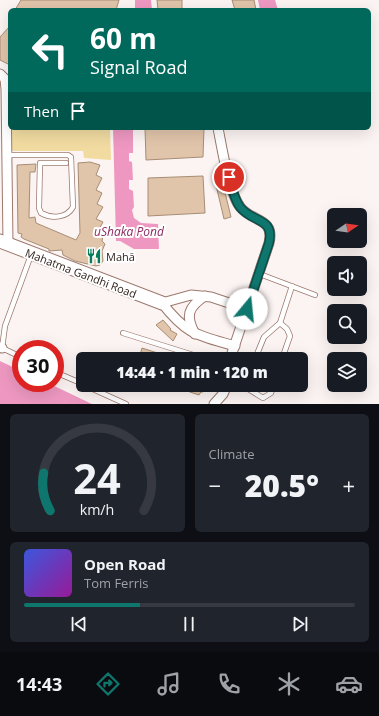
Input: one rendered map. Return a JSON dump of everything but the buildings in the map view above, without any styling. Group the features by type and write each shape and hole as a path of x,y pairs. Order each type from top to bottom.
{"street":[{"path":"4,75 6,88 7,154 4,243"},
{"path":"219,130 237,201 246,213 265,223 270,228 269,243 233,352"},
{"name":"Mahatma Gandhi Road","path":"4,243 162,303 182,326 195,334 235,346"},
{"path":"162,303 191,295 205,296 247,309"},
{"path":"195,334 190,323 189,315 195,303 205,296"},
{"path":"218,403 223,392"}],"lane":[{"path":"7,154 68,155 71,157 72,209 64,216 48,216 41,213 39,208 40,163 66,163"},
{"path":"12,353 1,348 5,326 32,254"},
{"path":"258,273 315,295"},
{"path":"258,352 264,337 280,323 292,286"},
{"path":"280,323 287,329 290,336 284,352"},
{"path":"123,333 184,352"},
{"path":"64,376 76,381"},
{"path":"99,392 126,404"},
{"path":"254,392 263,398 271,392"}],"shaded area":[{"path":"11,130 110,130 111,160 84,158 83,151 13,151 11,148"}],"water":[{"path":"135,0 151,0 152,8 135,8"},
{"path":"258,0 275,0 277,8 260,8"},
{"name":"uShaka Pond","path":"113,130 133,130 133,153 129,153 129,161 132,162 133,180 129,180 129,189 133,191 134,207 132,210 134,218 141,223 158,224 159,249 134,249 120,241 116,241"},
{"path":"0,361 12,367 12,392 64,392 64,391 92,404 0,404"}],"place":[{"name":"Mahā","path":"94,256"}],"route":[{"path":"229,177 233,192 241,208 246,213 265,223 270,228 269,243 247,309"}]}
